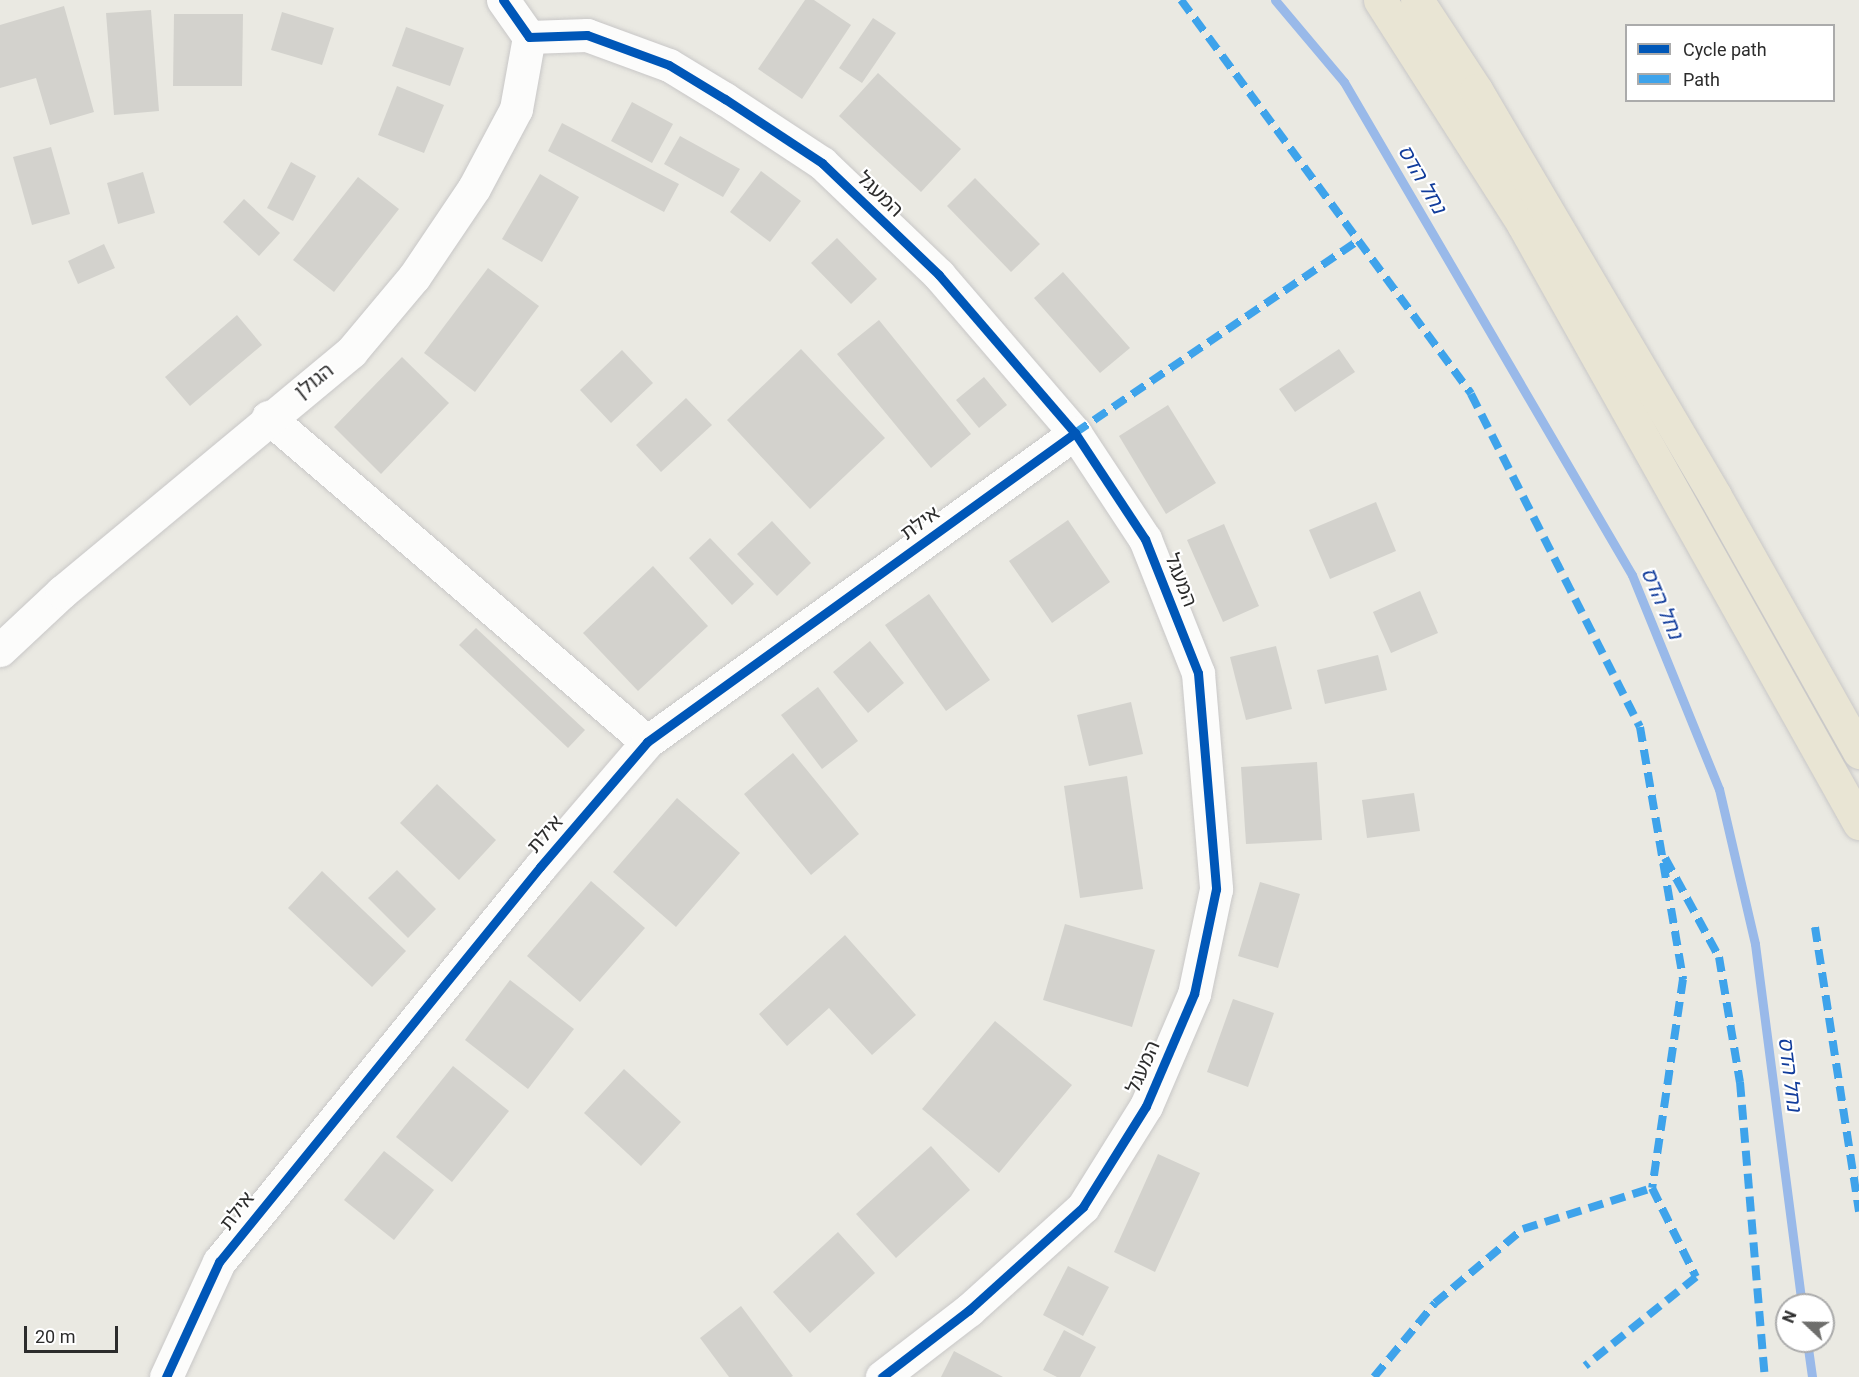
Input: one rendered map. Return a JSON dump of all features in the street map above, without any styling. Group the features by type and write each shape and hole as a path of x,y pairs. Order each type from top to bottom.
{"highway":[{"path":"1380,0 1523,224 1859,823"},
{"path":"1417,0 1476,90 1715,495 1859,752"}],"street":[{"path":"503,0 529,37"},
{"name":"המעגל","path":"529,37 587,35 669,66 822,163 939,275 1075,433 1145,539 1198,673 1216,889 1194,994 1146,1106 1083,1207 969,1310 882,1377"},
{"name":"הגולן","path":"0,650 62,592 268,417 351,352 414,277 474,188 516,109 529,37"},
{"path":"268,417 647,742"},
{"name":"אילת","path":"166,1377 219,1262 540,867 647,742 1075,433"}],"building":[{"path":"805,0 814,0 851,25 802,99 758,69"},
{"path":"64,6 94,112 50,125 36,78 0,88 0,25"},
{"path":"151,10 159,111 114,115 106,13"},
{"path":"282,12 334,28 322,65 271,50"},
{"path":"174,14 243,14 242,86 173,86"},
{"path":"873,18 896,33 862,83 839,68"},
{"path":"406,27 464,48 450,86 392,66"},
{"path":"878,73 961,149 921,192 839,116"},
{"path":"397,86 444,105 424,153 378,135"},
{"path":"632,102 673,124 652,163 611,141"},
{"path":"562,123 679,184 664,212 548,151"},
{"path":"680,136 740,169 723,197 664,164"},
{"path":"51,147 70,214 32,225 13,157"},
{"path":"291,162 316,176 293,221 267,208"},
{"path":"761,171 801,201 770,242 730,212"},
{"path":"143,172 155,213 118,224 107,183"},
{"path":"540,174 579,197 542,262 502,239"},
{"path":"358,177 399,209 334,292 293,260"},
{"path":"975,178 1040,244 1011,272 947,206"},
{"path":"244,199 280,233 259,256 223,222"},
{"path":"837,238 877,279 851,304 811,263"},
{"path":"104,244 115,268 78,284 68,261"},
{"path":"488,268 539,306 475,392 424,353"},
{"path":"1063,272 1130,348 1100,373 1034,298"},
{"path":"237,315 262,345 190,406 165,377"},
{"path":"879,320 971,434 931,468 837,354"},
{"path":"801,349 885,438 810,509 727,420"},
{"path":"1339,349 1355,372 1295,412 1279,389"},
{"path":"622,350 653,383 611,423 580,390"},
{"path":"402,357 449,403 381,474 334,427"},
{"path":"984,377 1007,405 979,428 956,400"},
{"path":"686,398 712,425 661,472 636,445"},
{"path":"1168,405 1216,483 1166,514 1119,436"},
{"path":"1376,502 1396,551 1330,579 1309,530"},
{"path":"1068,520 1110,582 1052,623 1009,561"},
{"path":"772,521 811,563 777,596 737,554"},
{"path":"1224,524 1259,606 1223,622 1187,540"},
{"path":"710,538 754,584 732,605 689,558"},
{"path":"653,566 708,626 638,691 583,633"},
{"path":"1420,591 1438,633 1391,653 1373,612"},
{"path":"929,594 990,680 946,711 885,625"},
{"path":"476,628 585,730 568,748 459,645"},
{"path":"870,641 904,683 868,713 833,672"},
{"path":"1276,646 1292,709 1246,720 1230,657"},
{"path":"1378,655 1387,690 1325,704 1317,670"},
{"path":"818,687 858,741 822,769 781,715"},
{"path":"1131,702 1143,754 1089,766 1077,715"},
{"path":"793,753 859,834 811,875 744,794"},
{"path":"1317,762 1322,840 1246,844 1241,767"},
{"path":"1127,776 1143,889 1080,898 1064,786"},
{"path":"437,784 496,840 459,880 400,823"},
{"path":"1414,793 1420,831 1367,838 1362,800"},
{"path":"677,798 740,853 676,927 613,872"},
{"path":"397,870 436,909 408,938 368,898"},
{"path":"322,871 406,951 372,987 288,908"},
{"path":"591,881 645,928 580,1002 527,956"},
{"path":"1260,882 1300,894 1278,968 1238,956"},
{"path":"1065,924 1155,950 1132,1027 1043,1000"},
{"path":"845,935 916,1015 872,1055 829,1008 787,1046 759,1014"},
{"path":"510,980 574,1029 528,1089 465,1040"},
{"path":"1233,999 1274,1013 1248,1087 1207,1072"},
{"path":"995,1021 1072,1085 999,1173 922,1109"},
{"path":"453,1066 509,1111 452,1182 396,1137"},
{"path":"624,1069 681,1122 641,1166 584,1113"},
{"path":"931,1146 970,1190 896,1258 856,1214"},
{"path":"384,1151 434,1190 394,1240 344,1200"},
{"path":"1158,1154 1200,1173 1155,1272 1114,1252"},
{"path":"838,1232 875,1273 810,1333 773,1292"},
{"path":"1068,1266 1109,1287 1083,1336 1043,1315"},
{"path":"741,1306 793,1376 729,1377 700,1338"},
{"path":"1064,1330 1096,1347 1080,1377 1057,1377 1043,1370"},
{"path":"954,1351 1003,1377 941,1377"}],"waterway":[{"name":"נחל הדס","path":"1275,0 1344,82 1632,575 1719,789 1755,944 1800,1293"},
{"name":"נחל הדס","path":"1809,1353 1812,1377"}],"marked path":[{"path":"1181,0 1471,394 1640,727 1683,979 1652,1188 1696,1277 1585,1366"},
{"path":"1075,433 1359,240"},
{"path":"1665,858 1719,957 1740,1082 1765,1377"},
{"path":"1815,927 1859,1212"},
{"path":"1374,1377 1435,1303 1523,1229 1652,1188"}],"cycle path":[{"path":"503,0 529,37 587,35 669,65 725,99 822,163 939,275 1075,433 1145,539 1198,673 1216,889 1194,994 1146,1106 1083,1207 969,1310 882,1377"},
{"path":"166,1377 219,1262 540,867 647,742 1075,433"}]}
